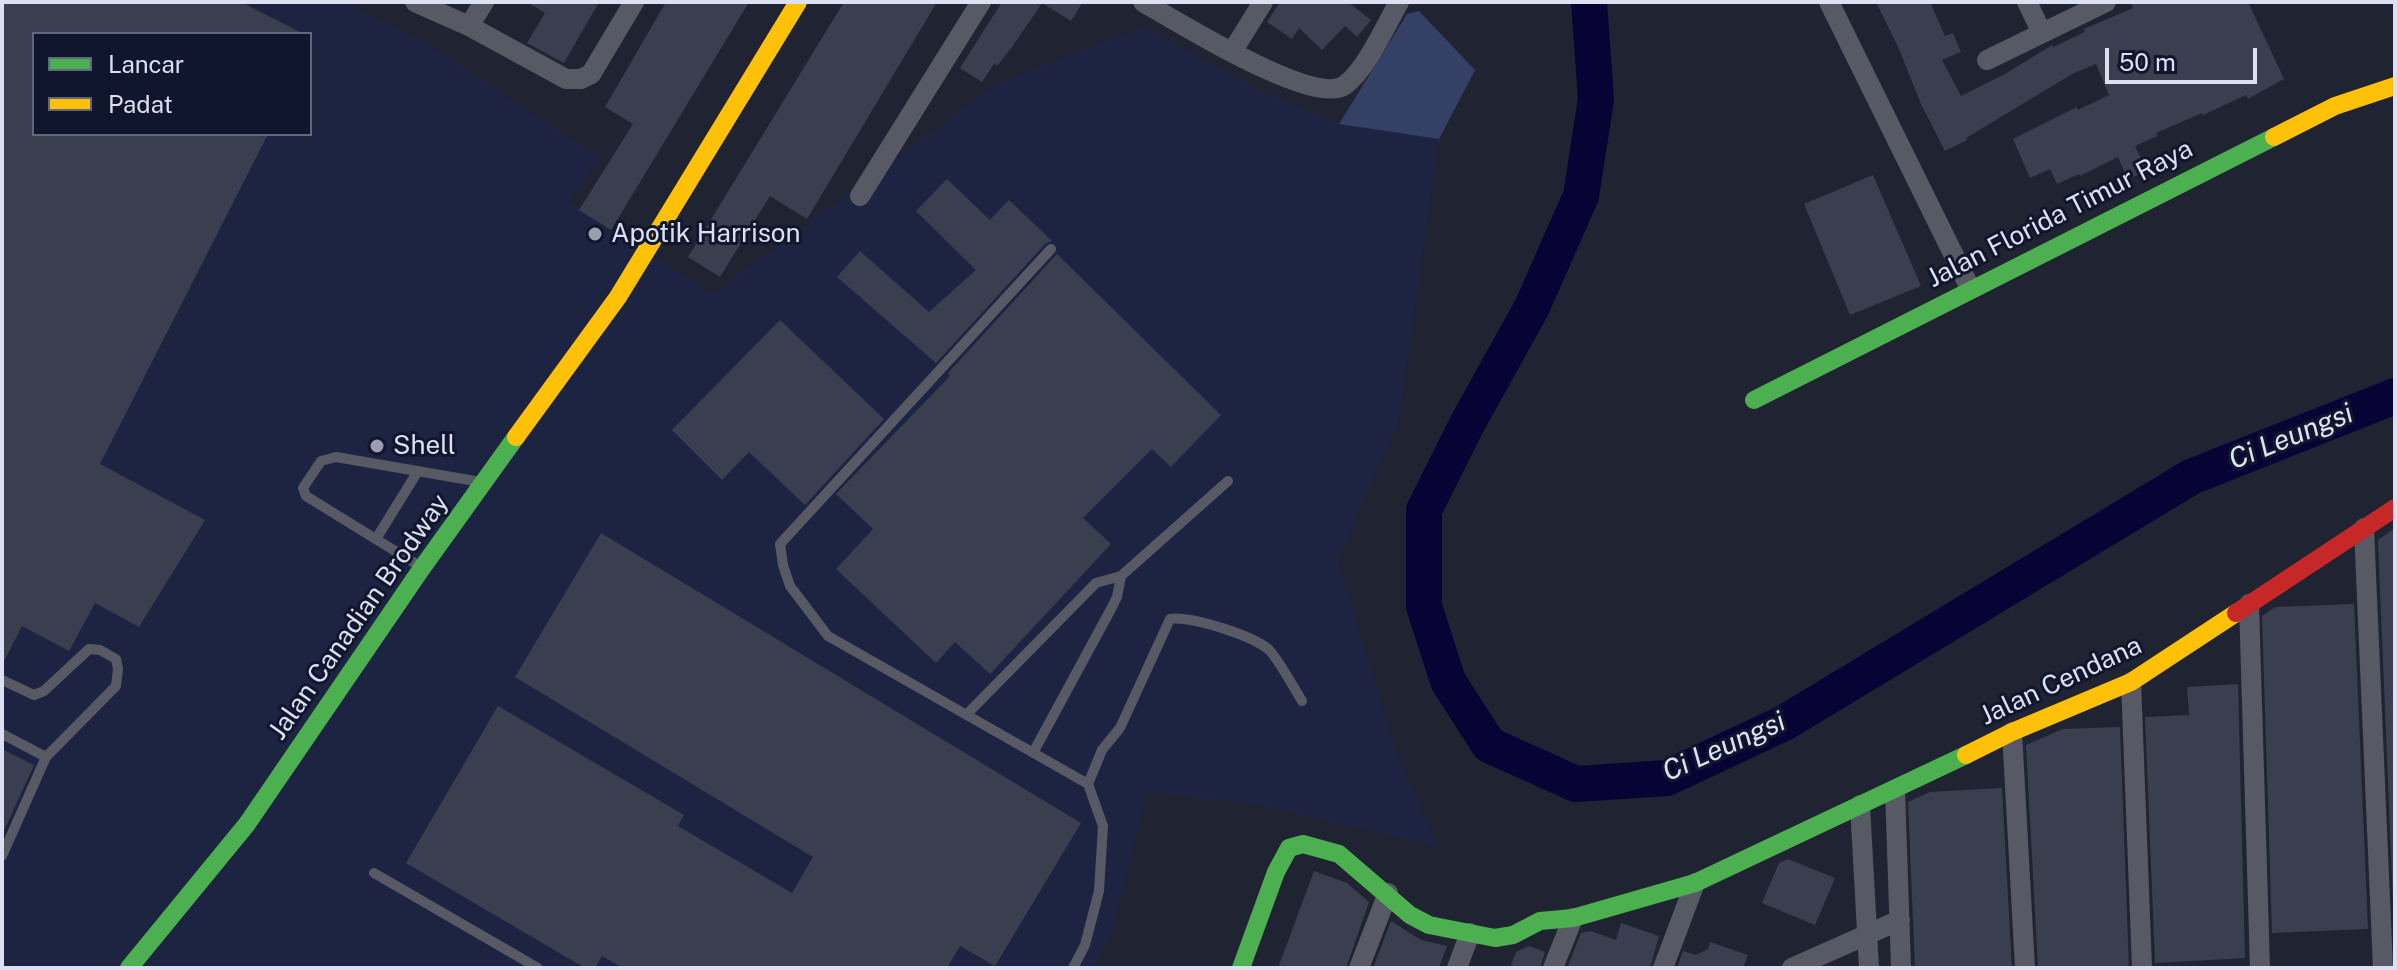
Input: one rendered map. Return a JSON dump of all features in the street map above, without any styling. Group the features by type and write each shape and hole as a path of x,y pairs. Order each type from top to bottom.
{"street":[{"path":"415,2 469,26 566,79 581,79 591,74 634,2"},
{"path":"469,26 484,2"},
{"name":"Jalan Canadian Brodway","path":"129,968 247,824 422,568 618,297 798,2"},
{"path":"860,196 981,2"},
{"path":"1143,2 1281,76 1321,88 1341,88 1355,77 1399,2"},
{"path":"1232,52 1263,2"},
{"path":"1829,2 1970,288"},
{"path":"2027,2 2042,33"},
{"path":"1987,60 2106,2"},
{"name":"Jalan Florida Timur Raya","path":"1754,400 1970,288 2335,106 2395,86"},
{"name":"Jalan Cendana","path":"1241,968 1276,872 1289,848 1303,844 1339,854 1410,915 1429,925 1495,938 1513,935 1540,921 1573,918 1695,883 2012,732 2131,682 2395,508"},
{"path":"2364,528 2383,968"},
{"path":"2249,604 2260,968"},
{"path":"2131,682 2142,968"},
{"path":"2012,732 2025,968"},
{"path":"1895,790 1901,968"},
{"path":"1860,805 1869,968"},
{"path":"1663,968 1695,883"},
{"path":"1359,968 1388,893"},
{"path":"1553,968 1573,918"},
{"path":"1792,968 1900,920"},
{"path":"1457,968 1470,933"}],"lane":[{"path":"1051,249 780,544 790,586 828,636 1088,784 1103,826 1099,891 1085,945 1073,968"},
{"path":"422,568 306,496 303,488 321,461 332,457 485,483"},
{"path":"376,539 418,471"},
{"path":"967,714 1096,583 1121,576 1228,481"},
{"path":"1034,751 1117,597 1121,576"},
{"path":"1088,784 1102,750 1120,728 1170,619 1208,624 1259,641 1270,651 1302,701"},
{"path":"2,680 34,695 44,691 89,649 100,650 116,659 118,669 116,686 46,757 2,856"},
{"path":"2,734 46,757"},
{"path":"374,873 538,968"}],"shaded area":[{"path":"2,2 345,2 428,45 598,158 570,202 713,294 995,85 1144,27 1265,93 1339,124 1439,139 1399,421 1338,561 1399,760 1439,847 1256,804 1147,792 1112,931 1094,968 2,968"},
{"path":"1419,11 1475,70 1439,139 1339,124 1407,14"}],"building":[{"path":"2,2 241,2 300,32 32,32 32,136 267,136 100,464 205,520 139,627 95,603 69,651 22,626 2,665"},
{"path":"527,2 599,2 564,63 527,43 545,13"},
{"path":"666,2 749,2 611,230 579,210 633,124 605,107"},
{"path":"844,2 937,2 807,219 770,196 720,277 688,257"},
{"path":"1002,2 1083,2 1071,21 1042,3 1012,47 997,66 994,64 982,82 960,68"},
{"path":"1280,2 1348,2 1371,20 1357,37 1345,26 1322,50 1299,28 1292,39 1267,22"},
{"path":"1876,2 1930,2 1945,36 1953,33 1961,52 1942,60 1961,96 2052,45 2133,8 2130,2 2248,2 2284,79 2248,99 2246,95 2202,113 2135,146 2147,171 2128,179 2118,157 2057,184 2050,169 2030,178 2013,139 2077,107 2078,110 2109,95 2096,64 2074,73 1945,151"},
{"path":"1873,175 1921,286 1850,315 1804,204"},
{"path":"947,179 990,220 1009,200 1052,241 1045,244 936,363 837,277 860,251 929,312 976,270 916,211"},
{"path":"1057,254 1221,415 1171,467 1152,449 1083,518 1111,544 990,674 955,642 936,663 836,569 873,529 836,494 950,376 948,373"},
{"path":"780,320 884,419 805,505 749,452 722,480 672,430"},
{"path":"2395,528 2395,927 2394,927 2378,540"},
{"path":"601,533 1081,823 995,966 960,946 947,968 623,968 602,956 595,968 585,968 406,863 498,706 684,815 678,826 792,893 813,857 515,677"},
{"path":"2354,604 2368,929 2272,933 2262,616 2275,607"},
{"path":"2238,684 2245,958 2155,963 2145,717 2189,715 2187,687"},
{"path":"2120,727 2129,968 2038,968 2026,745 2063,729"},
{"path":"2,749 34,765 2,835"},
{"path":"2002,788 2012,968 1915,968 1908,802 1930,792"},
{"path":"1788,859 1835,878 1815,925 1762,903 1779,863"},
{"path":"1314,871 1347,883 1369,902 1346,968 1278,968"},
{"path":"1391,921 1421,940 1447,946 1439,968 1373,968"},
{"path":"1621,923 1659,936 1650,968 1567,968 1581,933 1591,931 1616,940"},
{"path":"1710,942 1748,955 1743,968 1677,968 1683,951 1696,955 1708,949"},
{"path":"1529,946 1545,952 1540,968 1510,968 1516,952"}],"waterway":[{"name":"Ci Leungsi","path":"1589,2 1596,99 1581,196 1532,307 1467,424 1424,510 1424,606 1448,681 1489,745 1576,784 1667,778 1784,723 2191,477 2395,396"}],"traffic: fast":[{"path":"1754,400 2274,137"},
{"path":"129,968 247,824 422,568 516,437"},
{"path":"1241,968 1276,872 1289,848 1303,844 1339,854 1410,915 1429,925 1495,938 1513,935 1540,921 1573,918 1695,883 1966,755"}],"traffic: slow":[{"path":"516,437 618,297 798,2"},
{"path":"2274,137 2335,106 2395,86"},
{"path":"1966,755 2012,732 2131,682 2236,613"}],"traffic: jam":[{"path":"2236,613 2395,508"}],"place":[{"name":"Apotik Harrison","path":"595,234"},
{"name":"Shell","path":"377,446"}]}
